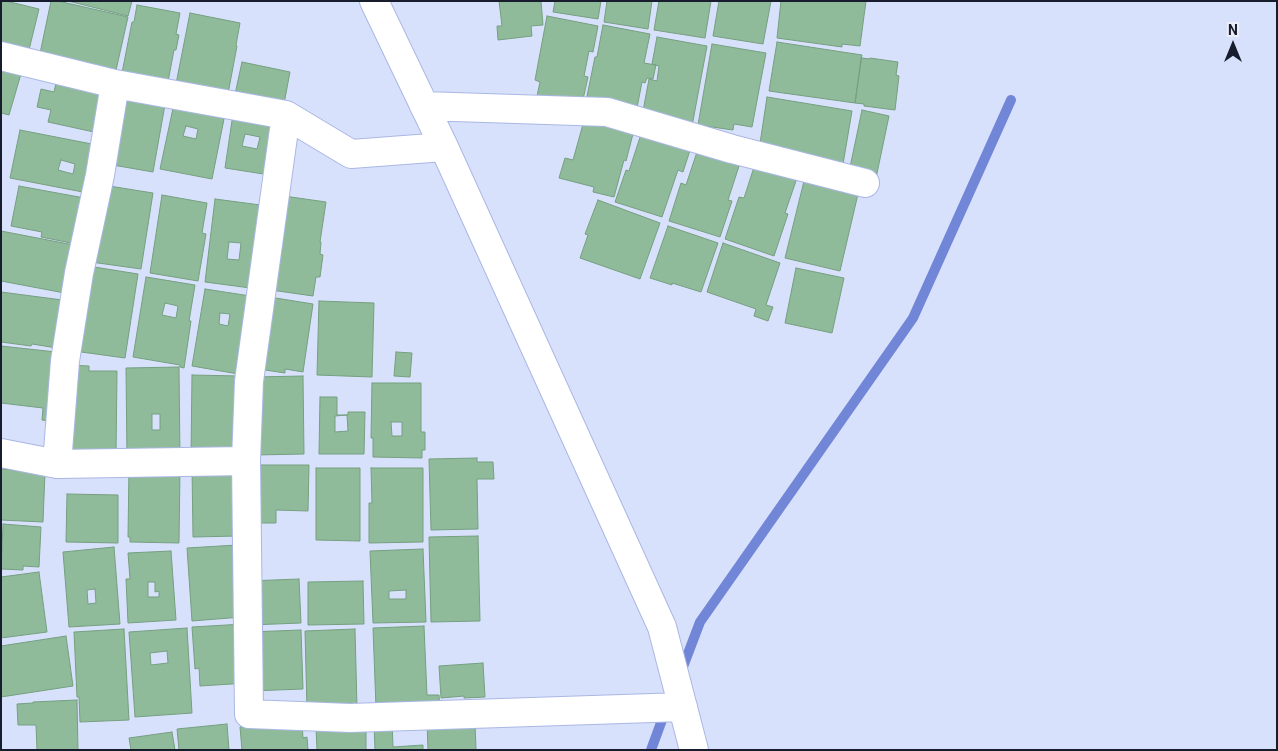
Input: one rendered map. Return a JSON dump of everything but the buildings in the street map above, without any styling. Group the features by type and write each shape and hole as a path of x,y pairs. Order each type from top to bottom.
{"street":[{"path":"374,1 444,147 662,627 694,750"},
{"path":"1,56 115,84 286,115 351,154 444,147"},
{"path":"57,464 65,361 79,273 100,175 115,84"},
{"path":"424,106 607,112 732,149 865,183"},
{"path":"286,115 249,380 246,461 249,714 350,718 683,707"},
{"path":"1,453 57,464 246,461"}],"waterway":[{"path":"681,672 700,622 913,318 1011,100"},
{"path":"651,750 666,709"}]}
